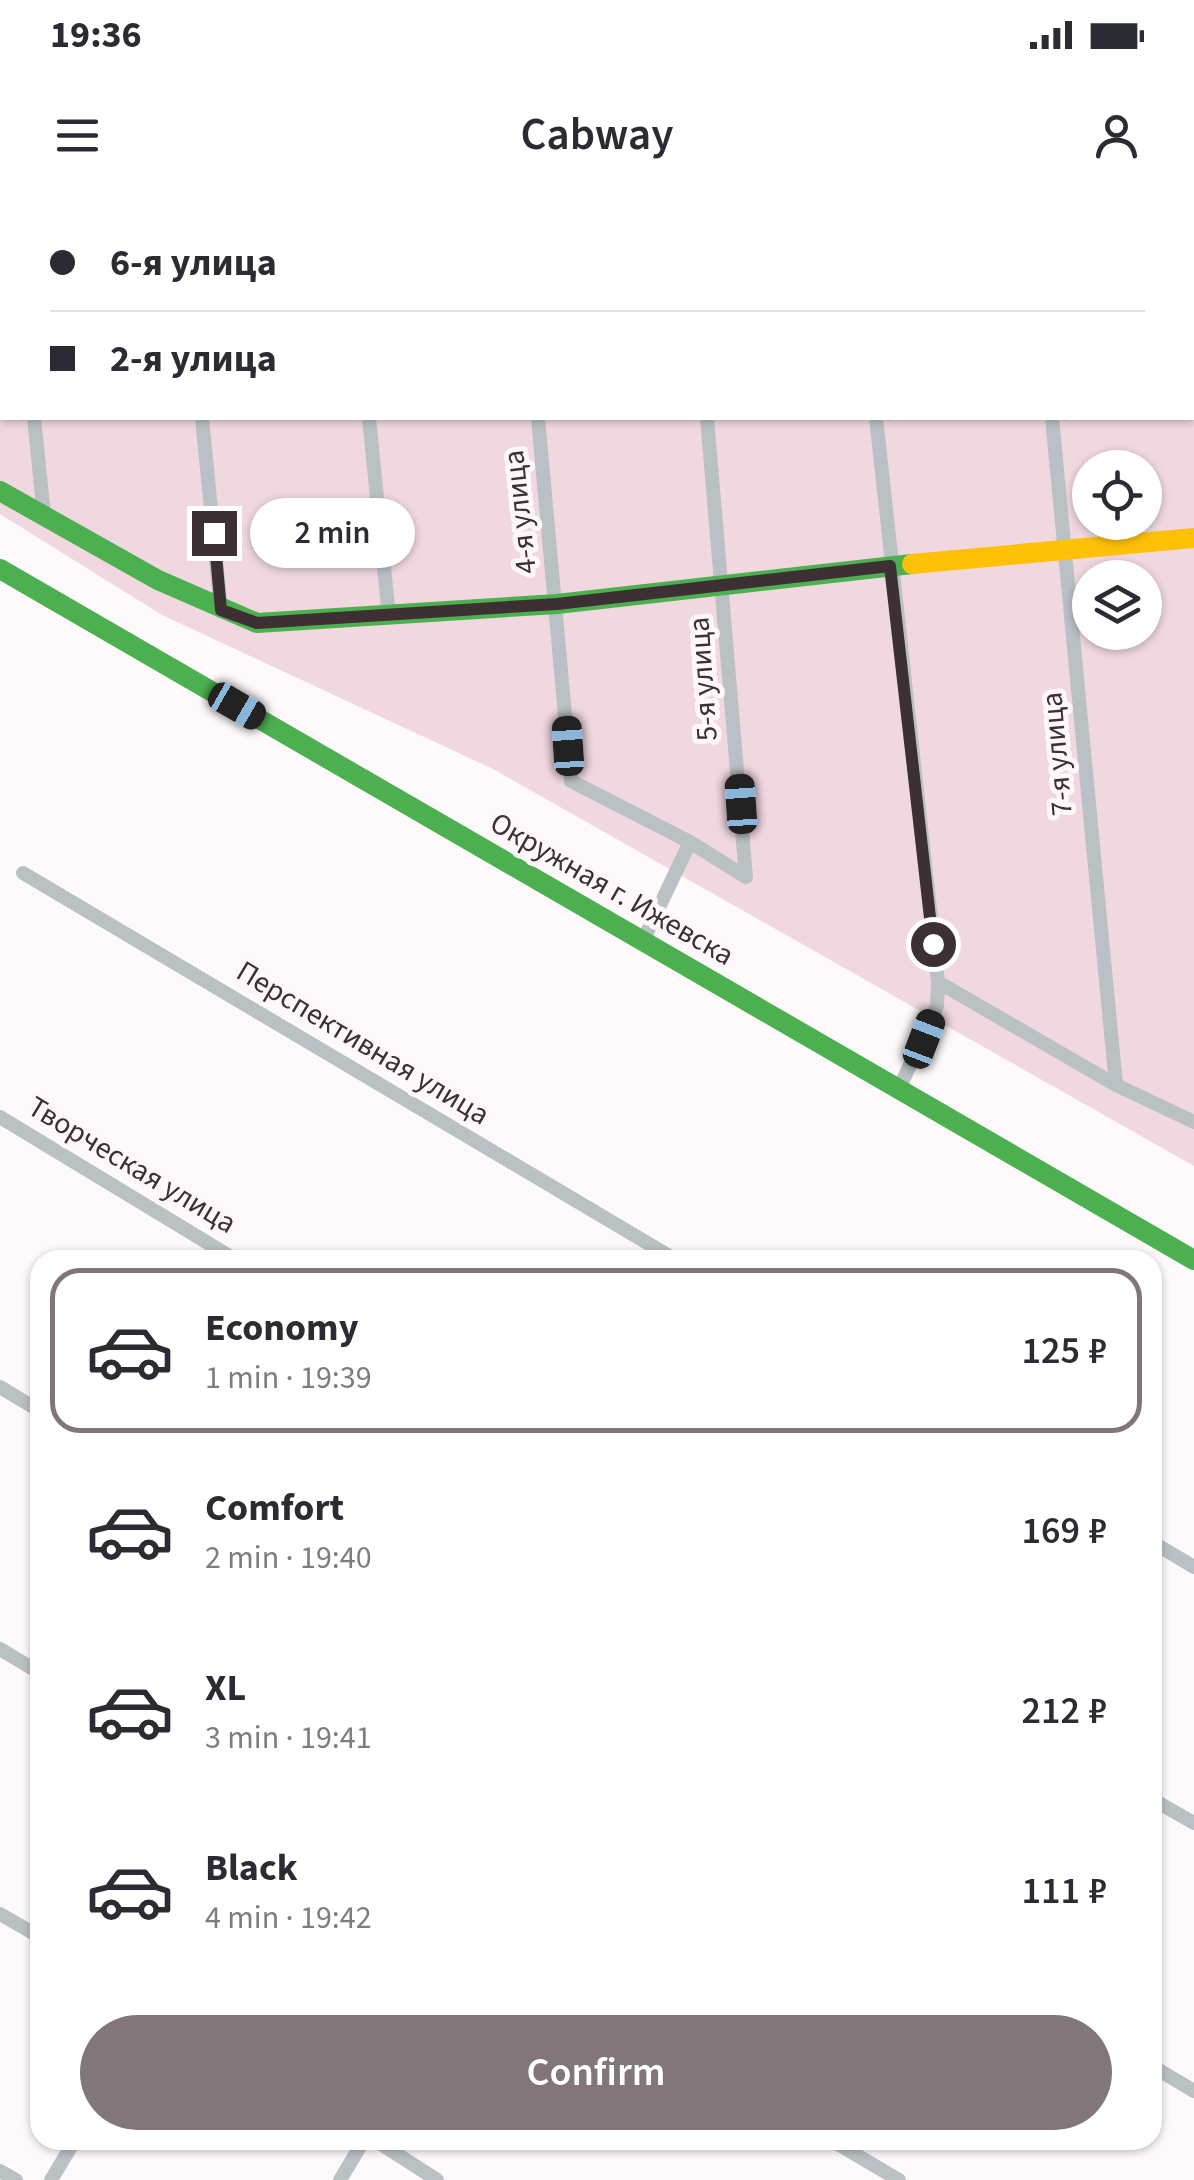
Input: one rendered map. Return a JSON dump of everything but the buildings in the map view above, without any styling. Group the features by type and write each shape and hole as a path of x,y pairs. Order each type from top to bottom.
{"main road":[{"path":"0,491 113,556 221,610 257,623 557,604 890,566 1194,538"},
{"name":"Окружная г. Ижевска","path":"0,569 1194,1260"}],"street":[{"path":"34,420 44,516"},
{"path":"202,420 221,610"},
{"path":"369,420 388,617"},
{"name":"4-я улица","path":"538,420 572,781 690,842"},
{"name":"5-я улица","path":"690,842 746,878 707,420"},
{"path":"876,420 938,982 936,1006 899,1090"},
{"name":"7-я улица","path":"1052,420 1116,1085"},
{"path":"643,941 690,842"},
{"name":"Перспективная улица","path":"23,872 659,1250"},
{"path":"938,982 1116,1085 1194,1122"},
{"name":"Творческая улица","path":"0,1117 219,1250"},
{"path":"0,1387 30,1404"},
{"path":"1162,1548 1194,1567"},
{"path":"0,1649 30,1667"},
{"path":"1162,1805 1194,1823"},
{"path":"0,1914 30,1931"},
{"path":"1162,2072 1194,2091"},
{"path":"51,2180 69,2150"},
{"path":"340,2180 358,2150"},
{"path":"390,2150 437,2180"},
{"path":"848,2150 898,2180"},
{"path":"0,2171 16,2180"}],"shaded area":[{"path":"0,420 1194,420 1194,1166 493,769 162,615 0,514"}],"traffic: fast":[{"path":"0,491 158,580 257,623 557,604 912,564"},
{"path":"0,569 1194,1260"}],"traffic: slow":[{"path":"912,564 1194,538"}],"route":[{"path":"214,533 221,610 257,623 557,604 890,566 933,944"}]}
